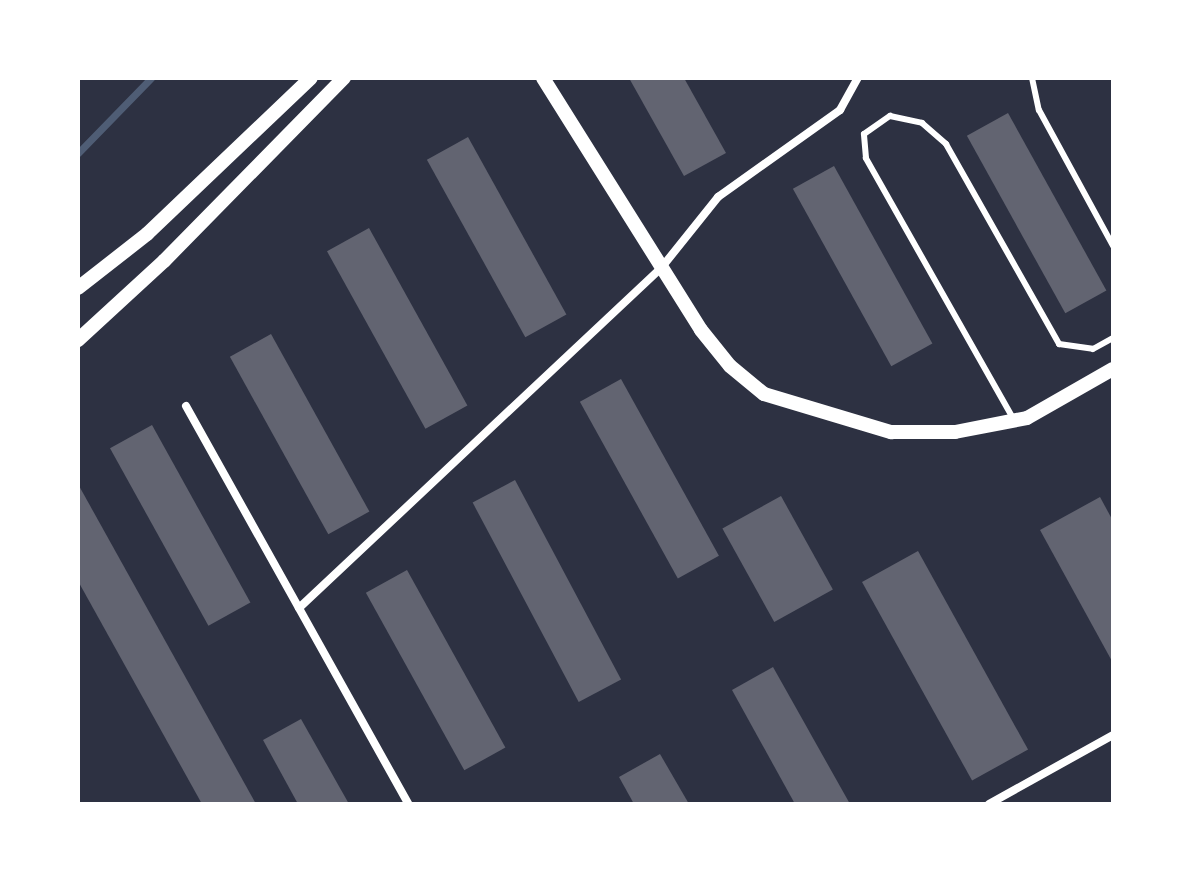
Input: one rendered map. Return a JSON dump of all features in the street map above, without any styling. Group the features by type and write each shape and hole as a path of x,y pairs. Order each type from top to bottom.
{"street":[{"path":"78,288 147,234 311,78"},
{"path":"78,340 344,78"},
{"path":"543,78 662,267 730,366 764,394 891,432 955,432 1014,421 1113,369"},
{"path":"299,608 662,267 718,197 840,110 858,78"},
{"path":"186,406 408,804"},
{"path":"989,804 1113,735"}],"lane":[{"path":"1032,78 1039,110 1113,246"},
{"path":"1014,421 866,158 864,134 890,116 922,123 946,144 1059,344 1093,349 1113,338"}],"building":[{"path":"629,78 684,78 726,153 684,176"},
{"path":"1008,113 1106,291 1065,313 967,136"},
{"path":"468,137 566,315 525,337 427,160"},
{"path":"834,166 932,344 891,366 793,189"},
{"path":"369,228 467,406 425,429 327,251"},
{"path":"271,334 369,512 328,534 230,357"},
{"path":"621,379 719,556 678,578 580,402"},
{"path":"152,425 250,603 208,626 110,448"},
{"path":"515,480 621,680 579,702 473,503"},
{"path":"78,484 256,804 202,804 78,581"},
{"path":"781,496 833,590 774,622 722,528"},
{"path":"1100,497 1113,521 1113,663 1040,530"},
{"path":"918,551 1028,750 972,781 862,582"},
{"path":"407,570 505,748 464,770 366,593"},
{"path":"773,667 850,804 795,804 732,690"},
{"path":"301,719 349,804 298,804 263,740"},
{"path":"660,754 689,804 634,804 619,777"}],"waterway":[{"path":"78,153 151,78"}]}
